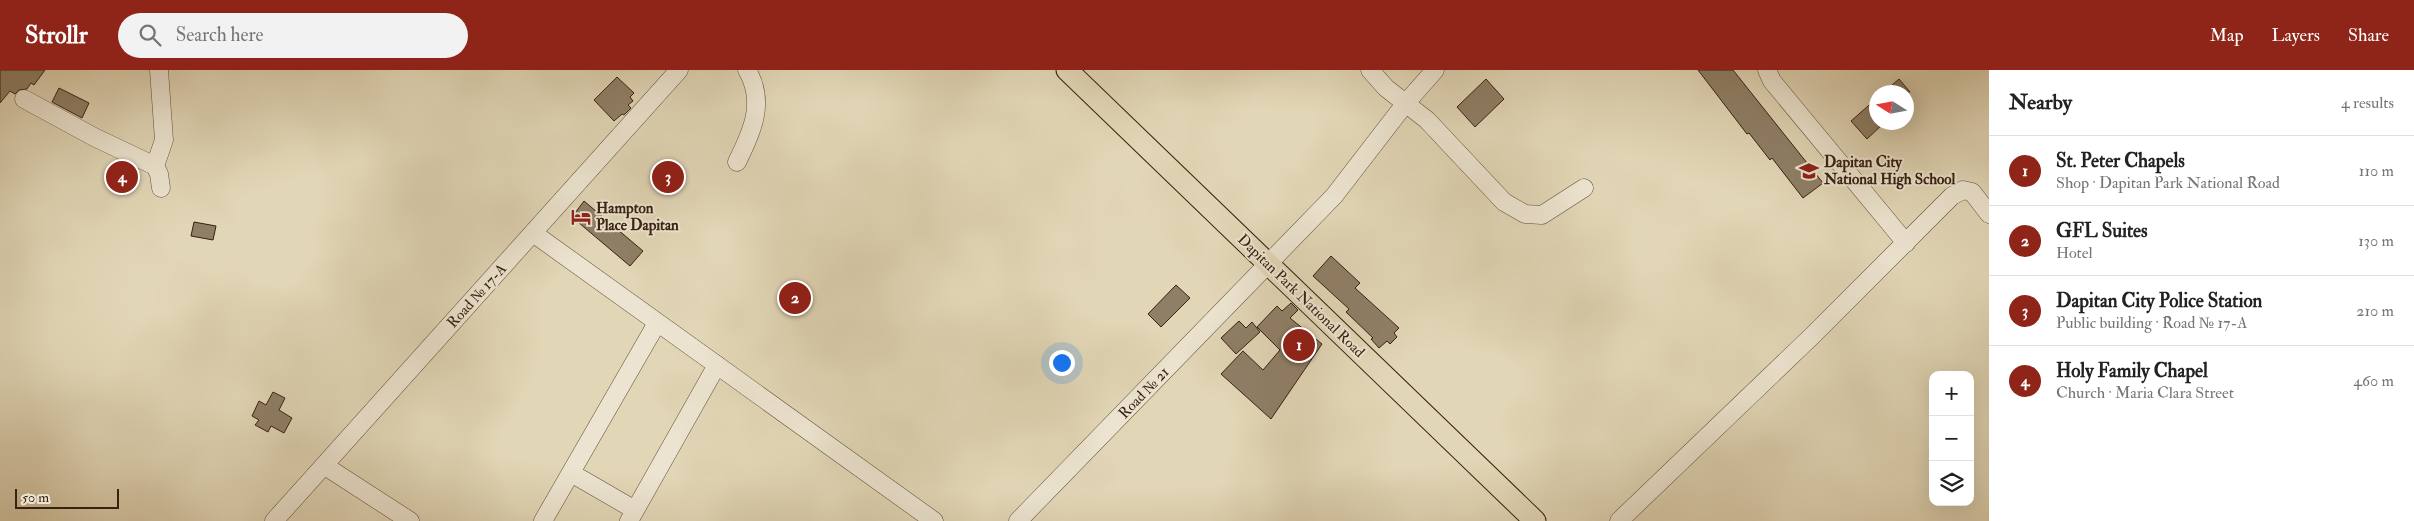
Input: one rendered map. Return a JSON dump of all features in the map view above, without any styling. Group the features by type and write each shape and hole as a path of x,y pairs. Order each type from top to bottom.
{"main road":[{"name":"Dapitan Park National Road","path":"1067,70 1535,521"}],"street":[{"path":"155,166 164,140 159,70"},
{"name":"Road № 17-A","path":"274,521 679,70"},
{"path":"737,162 752,131 756,117 756,98 747,70"},
{"path":"1370,70 1386,88 1427,120 1504,202 1525,214 1542,216 1584,188"},
{"name":"Road № 21","path":"1018,521 1334,196 1405,104 1435,70"},
{"path":"1767,70 1772,81 1906,243"},
{"path":"24,99 94,137 155,166 159,174 161,188"},
{"path":"1619,521 1958,192 1968,190 1972,192 1989,214"},
{"path":"532,233 934,521"},
{"path":"550,519 570,473 658,322"},
{"path":"570,473 632,516 717,365"},
{"path":"325,466 410,521"}],"building":[{"path":"0,70 45,70 34,85 31,83 27,89 19,90 15,94 10,91 0,103"},
{"path":"1698,70 1733,70 1823,183 1803,198 1772,158 1770,160 1749,133 1747,134"},
{"path":"617,77 634,93 630,97 633,101 628,105 631,108 614,121 594,100"},
{"path":"1486,79 1504,99 1475,127 1457,107"},
{"path":"1899,79 1904,85 1892,85"},
{"path":"59,88 89,103 82,118 52,102"},
{"path":"1869,105 1869,130 1877,130 1867,139 1851,121"},
{"path":"128,165 137,172 132,183 126,188 115,190 108,182 111,172 116,166"},
{"path":"584,201 643,251 630,266 572,217"},
{"path":"194,222 216,226 213,240 191,236"},
{"path":"1331,256 1360,283 1355,288 1399,328 1394,333 1397,337 1390,344 1387,341 1379,348 1371,339 1373,338 1346,312 1349,309 1313,276"},
{"path":"1176,285 1190,298 1161,327 1148,314"},
{"path":"1291,303 1298,310 1290,318 1322,344 1271,419 1221,374 1243,351 1263,370 1280,350 1257,327 1277,306 1282,311"},
{"path":"1239,321 1246,328 1252,322 1260,332 1236,354 1221,338"},
{"path":"273,392 285,398 279,410 292,418 284,433 271,426 268,432 255,425 259,420 252,416 259,401 266,405"}],"place":[{"name":"Dapitan City National High School","path":"1809,171"},
{"name":"Holy Family Chapel","path":"122,177"},
{"name":"Dapitan City Police Station","path":"668,177"},
{"name":"Hampton Place Dapitan","path":"581,217"},
{"name":"GFL Suites","path":"795,298"},
{"name":"St. Peter Chapels","path":"1299,345"}]}
